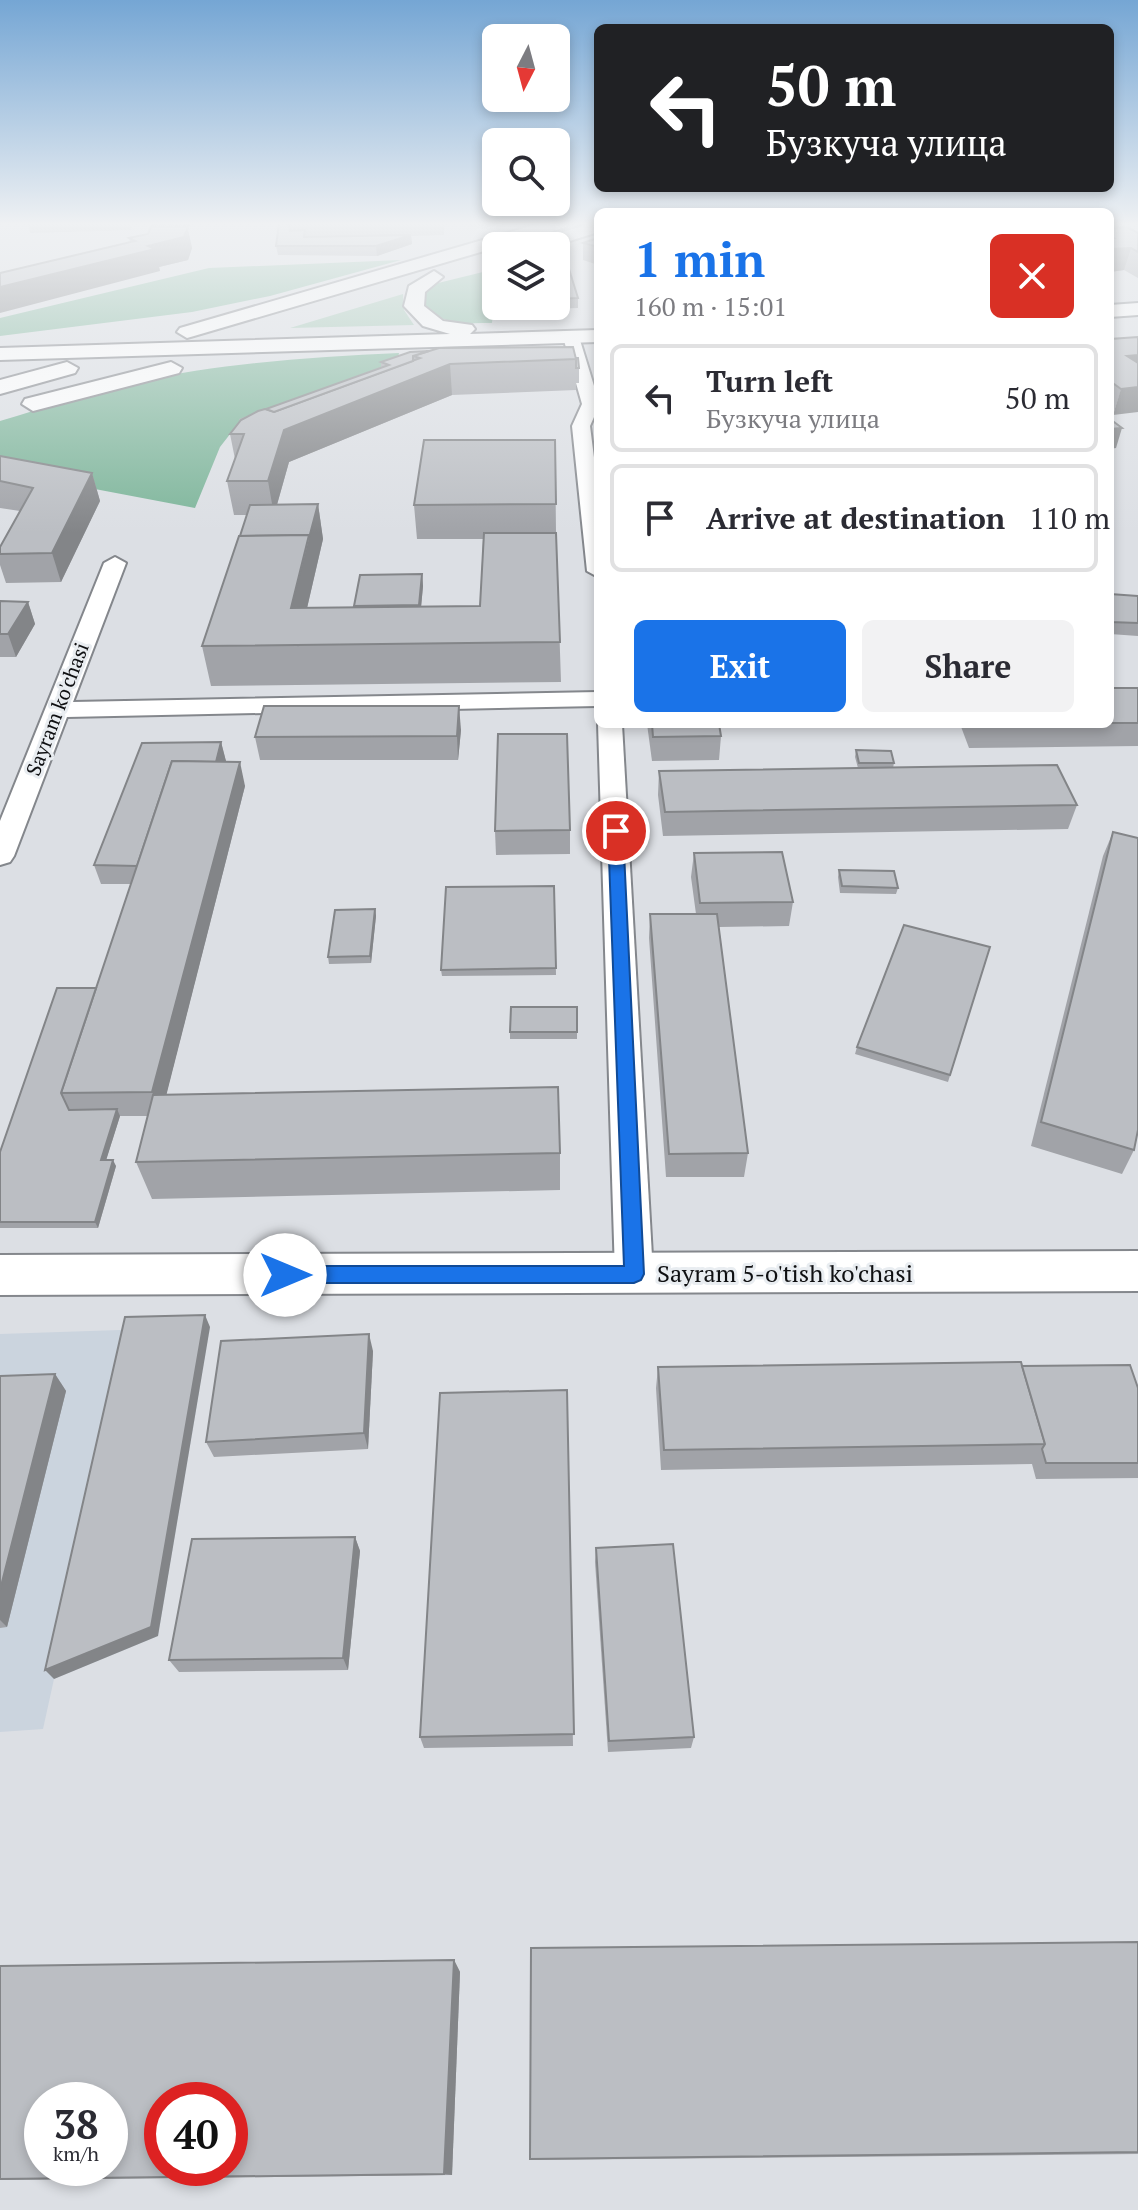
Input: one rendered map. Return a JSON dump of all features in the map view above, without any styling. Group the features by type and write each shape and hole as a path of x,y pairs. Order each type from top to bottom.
{"main road":[{"path":"0,342 178,326"},
{"path":"8,409 271,326"},
{"path":"436,326 465,329"},
{"path":"0,387 127,350 166,329 238,336 592,326"},
{"path":"0,342 90,331"},
{"path":"0,354 594,336"},
{"path":"8,409 154,371 374,343"}],"street":[{"path":"571,337 591,404 581,426 594,537"},
{"name":"Sayram ko'chasi","path":"0,856 115,563"},
{"path":"57,710 594,699"},
{"path":"610,728 634,1274"},
{"name":"Sayram 5-o'tish ko'chasi","path":"0,1275 1138,1271"}],"shaded area":[{"path":"210,1327 158,1636 54,1679 43,1729 0,1732 0,1334"}],"green space":[{"path":"0,326 79,326 0,336"},
{"path":"296,326 367,326 290,328"},
{"path":"399,353 397,362 234,429 220,447 195,508 0,471 0,421 85,395 168,375 234,366"}],"building":[{"path":"1138,337 1138,355 1127,356 1138,363 1138,387 1121,389 1114,384 1114,339"},
{"path":"573,347 576,359 450,364 284,430 268,481 227,481 244,434 230,434 241,420 258,411 265,409 274,412 420,358 413,356 439,348"},
{"path":"429,351 413,356 413,361 274,412 266,409 389,365 381,362 410,352"},
{"path":"424,440 555,440 556,504 414,505"},
{"path":"0,456 92,473 52,553 0,554 0,547 33,488 0,481"},
{"path":"318,504 309,538 309,535 240,536 250,505"},
{"path":"484,533 556,533 560,642 202,646 239,536 309,535 291,608 480,606"},
{"path":"422,574 419,605 354,606 360,575"},
{"path":"1114,594 1138,596 1138,623 1114,622"},
{"path":"0,601 28,602 8,634 0,634"},
{"path":"1114,688 1138,688 1138,723 1114,723"},
{"path":"264,706 459,706 457,736 255,737"},
{"path":"652,728 720,728 721,736 653,737"},
{"path":"498,734 567,734 570,830 495,831"},
{"path":"221,742 216,762 172,761 137,866 94,865 142,743"},
{"path":"856,750 891,751 894,763 859,763"},
{"path":"172,761 240,762 152,1092 61,1093"},
{"path":"1057,765 1077,805 665,812 659,771"},
{"path":"1113,832 1138,838 1138,1130 1134,1150 1041,1122"},
{"path":"782,852 793,902 700,903 694,853"},
{"path":"839,870 894,871 898,888 842,886"},
{"path":"554,886 556,968 441,970 446,887"},
{"path":"375,909 370,956 328,957 335,910"},
{"path":"650,914 717,914 748,1153 669,1154"},
{"path":"904,925 990,947 950,1075 857,1047"},
{"path":"57,988 96,988 61,1093 69,1110 117,1109 101,1160 113,1160 95,1222 0,1222 0,1152"},
{"path":"511,1007 577,1007 577,1032 510,1032"},
{"path":"558,1087 560,1153 136,1162 153,1095"},
{"path":"205,1315 151,1627 45,1670 125,1317"},
{"path":"369,1334 364,1433 206,1442 221,1341"},
{"path":"1021,1362 1045,1444 664,1450 658,1367"},
{"path":"1130,1365 1138,1388 1138,1463 1046,1463 1042,1449 1045,1444 1022,1366"},
{"path":"55,1374 0,1590 0,1376"},
{"path":"567,1390 574,1734 420,1737 440,1393"},
{"path":"355,1537 343,1658 169,1660 192,1539"},
{"path":"673,1544 694,1737 609,1741 596,1548"},
{"path":"1138,1942 1138,2152 530,2159 531,1948"},
{"path":"454,1960 444,2174 248,2176 248,2082 144,2082 144,2177 128,2178 128,2082 24,2082 24,2179 0,2179 0,1966"}],"route":[{"path":"285,1275 634,1274 616,831"}]}
